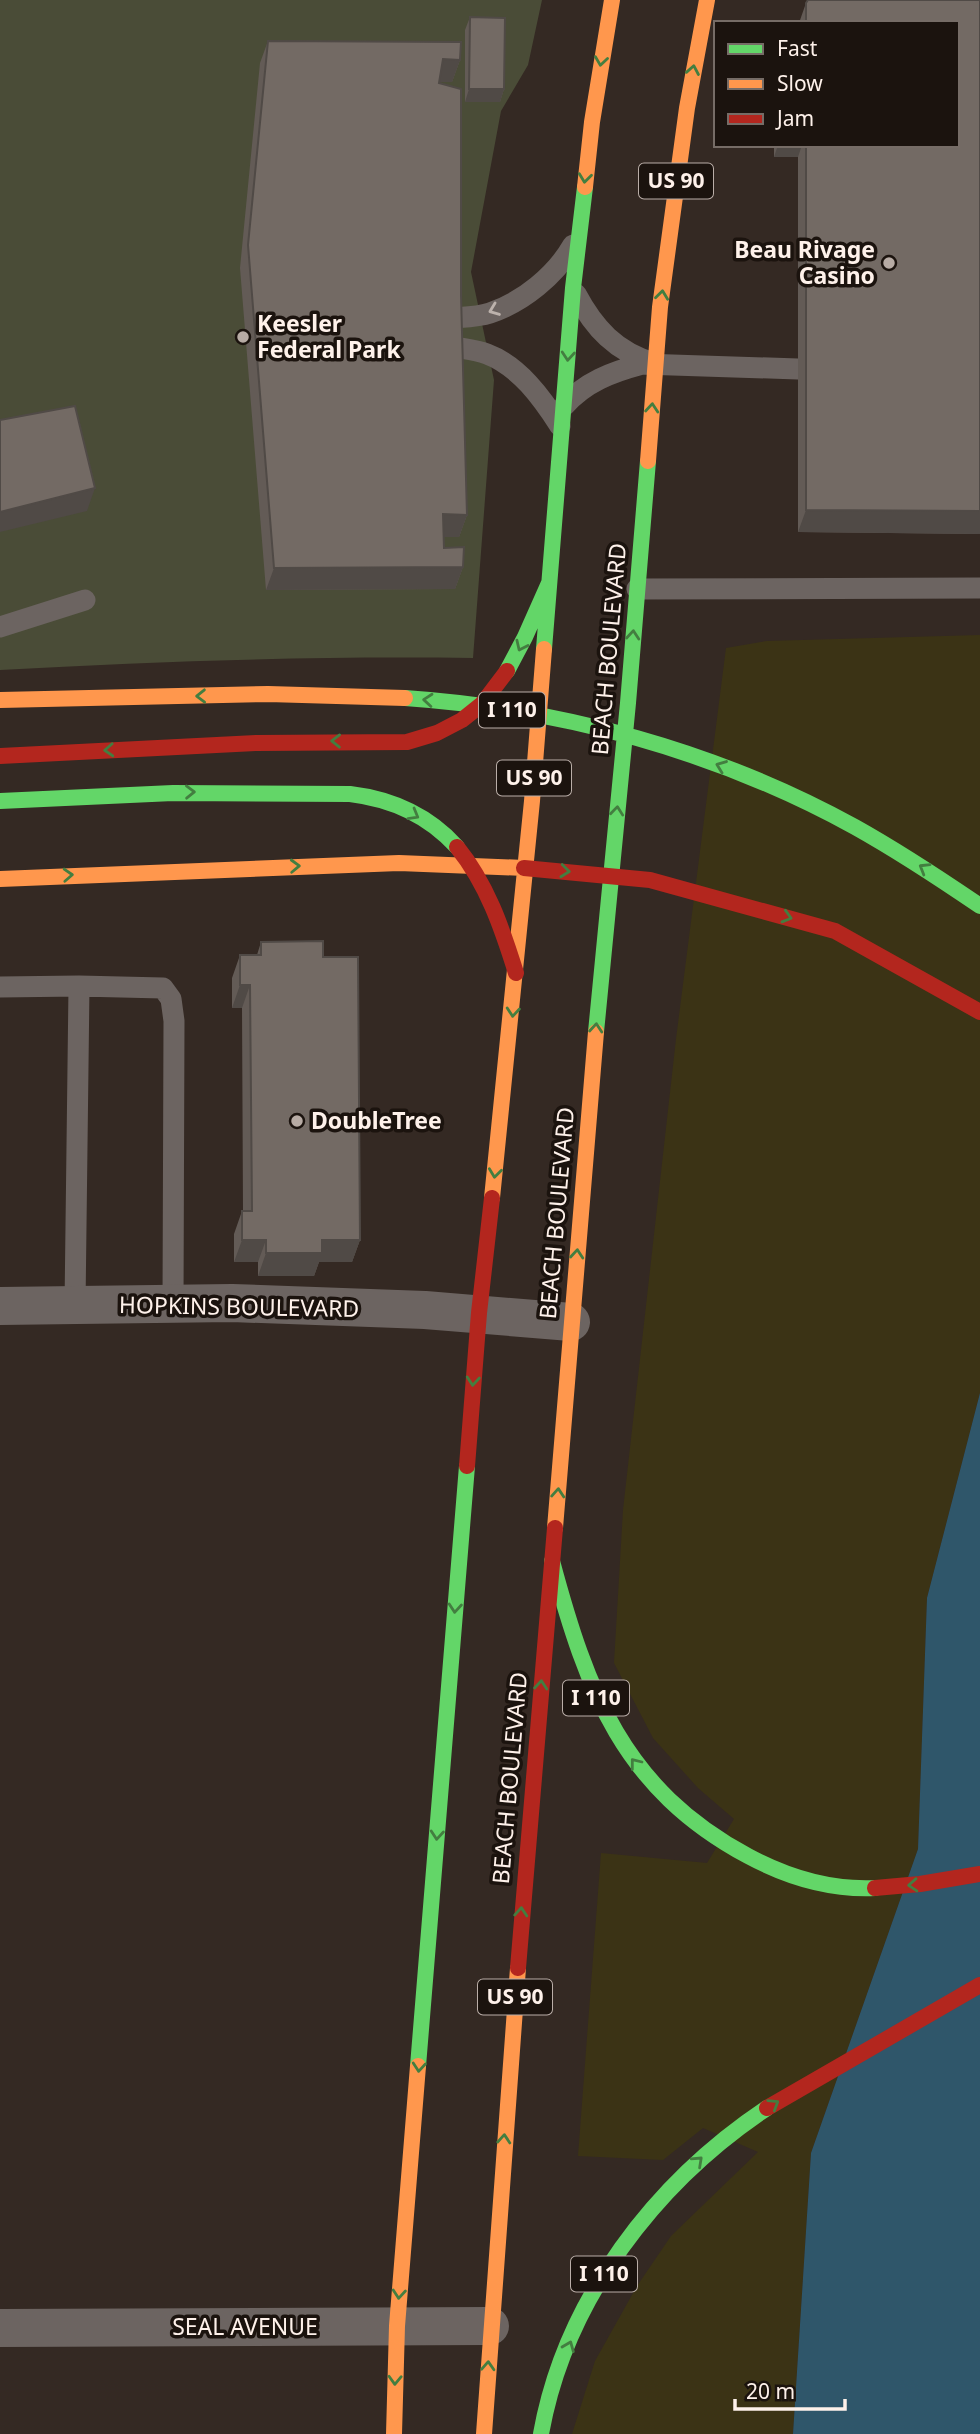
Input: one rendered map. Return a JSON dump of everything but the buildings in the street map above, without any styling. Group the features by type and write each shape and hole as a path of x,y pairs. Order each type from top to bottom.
{"main road":[{"name":"US 90","path":"394,2434 397,2326 479,1313 516,973 573,288 592,122 612,0"},
{"name":"BEACH BOULEVARD","path":"484,2434 528,1824 656,363 672,206 707,0"},
{"path":"0,756 256,743 407,742 425,738 467,718 487,700 504,678 519,651 549,583"},
{"name":"I 110","path":"0,700 365,695 506,709 591,726 708,761 808,802 942,878 980,906"},
{"path":"0,801 72,795 201,792 328,794 392,803 440,831 474,869 500,923 516,973"},
{"path":"0,879 399,863 536,868 650,880 835,931 980,1012"},
{"name":"I 110","path":"552,1561 577,1649 605,1717 623,1748 650,1783 680,1814 710,1836 743,1855 782,1872 819,1883 856,1889 927,1884 980,1874"},
{"name":"I 110","path":"541,2434 558,2371 580,2317 634,2229 677,2181 718,2144 801,2087 980,1985"}],"street":[{"name":"HOPKINS BOULEVARD","path":"0,1306 232,1303 479,1313 571,1322"},
{"name":"SEAL AVENUE","path":"0,2328 490,2326"}],"lane":[{"path":"452,318 491,313 531,290 552,273 579,234"},
{"path":"573,288 589,317 607,340 632,355 656,363"},
{"path":"454,347 487,354 519,375 562,418 587,385 604,376 633,367 656,363 798,369"},
{"path":"637,589 980,588"},
{"path":"0,627 85,600"},
{"path":"75,1306 79,986"},
{"path":"0,987 163,988 171,999 174,1021 173,1305"}],"green space":[{"name":"Keesler Federal Park","path":"0,0 542,0 528,65 501,111 471,272 494,380 473,658 236,660 0,670"}],"sand":[{"path":"980,635 980,1393 927,1598 918,1849 811,2153 793,2434 572,2434 595,2361 637,2286 671,2236 758,2152 703,2128 663,2160 578,2156 601,1853 707,1863 734,1819 698,1788 653,1738 614,1663 623,1510 676,1039 726,648 767,641"}],"water":[{"path":"980,1393 980,2434 793,2434 811,2153 918,1849 927,1598"}],"traffic: fast":[{"path":"544,649 573,288 585,187"},
{"path":"596,1032 648,461"},
{"path":"507,671 549,583"},
{"path":"405,698 522,712 580,724 637,738 749,776 855,827 980,906"},
{"path":"0,801 173,793 350,794 380,800 409,811 434,826 457,847"},
{"path":"418,2066 467,1466"},
{"path":"552,1561 565,1608 596,1694 616,1732 640,1767 670,1800 705,1829 748,1856 778,1870 825,1884 875,1888"},
{"path":"541,2434 553,2384 571,2337 594,2291 621,2248 653,2208 688,2171 726,2138 767,2108"}],"traffic: slow":[{"path":"585,187 592,122 612,0"},
{"path":"648,461 660,307 687,108 707,0"},
{"path":"492,1198 532,801 544,649"},
{"path":"0,700 268,694 405,698"},
{"path":"0,879 399,863 524,868"},
{"path":"555,1528 596,1032"},
{"path":"484,2434 518,1968"},
{"path":"394,2434 397,2326 418,2066"}],"traffic: jam":[{"path":"0,756 256,743 407,742 437,733 462,720 482,704 507,671"},
{"path":"457,847 485,891 516,973"},
{"path":"524,868 650,880 835,931 980,1012"},
{"path":"467,1466 479,1313 492,1198"},
{"path":"518,1968 555,1528"},
{"path":"875,1888 980,1874"},
{"path":"767,2108 980,1985"}],"place":[{"name":"Beau Rivage Casino","path":"889,263"},
{"name":"Keesler Federal Park","path":"243,337"},
{"name":"DoubleTree","path":"297,1121"}]}
